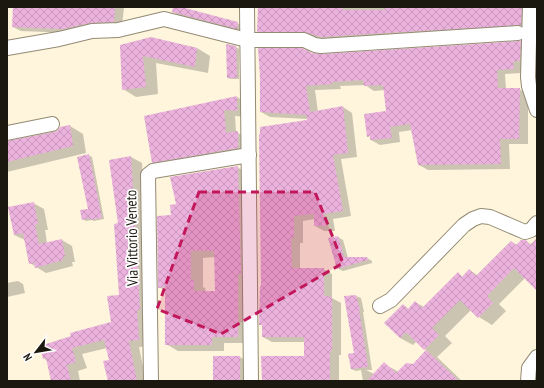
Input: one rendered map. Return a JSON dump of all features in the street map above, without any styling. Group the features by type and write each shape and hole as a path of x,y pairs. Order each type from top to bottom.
{"street":[{"path":"246,7 251,381"},
{"path":"530,7 528,77 529,86 537,110"},
{"path":"7,48 92,31 118,30 164,19 247,40 301,40 315,46 518,33"},
{"path":"7,133 52,124"},
{"name":"Via Vittorio Veneto","path":"151,381 148,175 153,171 249,155"},
{"path":"380,306 391,300 464,225 473,218 481,216 490,217 525,232 531,230 537,224"},
{"path":"524,378 531,364 537,358"}],"highlighted area":[{"path":"199,192 315,192 343,263 221,334 157,309"}],"building":[{"path":"13,7 115,7 114,22 90,23 63,29 12,27"},
{"path":"173,7 181,7 238,22 237,29 172,12"},
{"path":"258,7 343,7 343,10 385,10 384,7 522,7 521,25 321,37 304,32 257,32"},
{"path":"151,37 197,48 195,67 143,56 146,87 122,90 120,45"},
{"path":"521,41 520,60 513,62 514,69 497,70 498,88 520,88 519,139 500,139 501,164 418,165 410,124 390,127 392,138 370,140 370,136 367,137 364,114 386,111 383,85 364,86 363,80 332,82 332,84 306,86 310,112 343,106 348,153 333,155 343,211 324,214 326,226 314,226 314,214 294,216 294,238 291,238 292,268 324,268 324,296 332,297 332,351 330,351 330,381 262,381 261,356 304,356 304,337 262,337 262,325 259,325 261,286 260,127 307,120 307,115 260,112 258,48 302,48 312,53 322,54"},
{"path":"226,44 236,46 237,78 227,78"},
{"path":"237,96 237,111 224,110 226,133 238,131 238,148 152,163 144,116"},
{"path":"70,125 73,146 7,162 7,141 54,132 60,127"},
{"path":"89,154 102,218 82,220 80,210 88,209 77,157"},
{"path":"131,156 140,310 137,310 139,340 129,341 137,381 108,381 103,361 109,360 104,340 72,348 76,362 67,365 71,381 51,381 46,358 43,359 40,346 71,336 70,333 111,322 107,296 119,295 114,224 118,223 109,160"},
{"path":"238,166 241,274 238,274 238,337 212,337 212,345 165,345 165,287 158,288 157,216 171,215 170,205 176,204 170,177","holes":["191,251 214,251 215,291 194,291 194,280 191,280"]},
{"path":"34,202 38,224 35,225 39,244 62,239 65,256 63,257 63,260 35,268 34,263 29,264 23,233 14,235 8,207"},
{"path":"338,236 344,257 367,257 368,260 337,269 328,238"},
{"path":"537,238 537,291 514,268 487,296 493,303 478,318 460,300 432,328 439,335 424,350 406,332 400,338 384,323 403,304 408,309 415,301 422,308 458,272 462,277 469,269 476,276 511,241 516,245 521,240 526,240 530,245"},
{"path":"356,295 360,310 368,367 351,369 348,354 354,353 344,296"},
{"path":"426,350 459,381 367,381 384,362 396,373 406,363 413,364"},
{"path":"213,356 240,356 240,381 213,381"}]}
